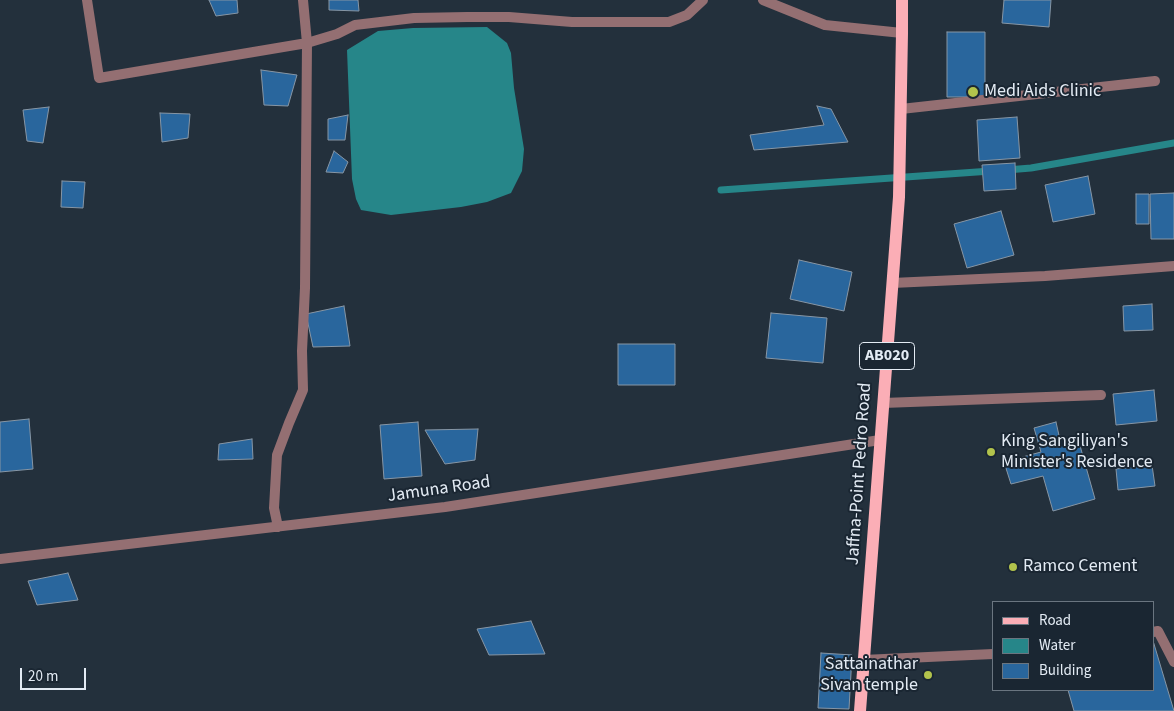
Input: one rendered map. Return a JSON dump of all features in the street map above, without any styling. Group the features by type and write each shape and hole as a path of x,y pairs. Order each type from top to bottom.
{"main road":[{"name":"Jaffna-Point Pedro Road","path":"860,711 899,197 902,0"}],"street":[{"path":"86,0 99,78 306,43 337,34 355,24 414,18 500,17 572,22 669,22 687,15 703,0"},
{"path":"278,527 274,508 277,455 289,422 304,390 302,351 305,288 306,43 303,0"},
{"path":"763,0 825,26 902,33"},
{"path":"901,109 1155,80"},
{"path":"892,283 1045,276 1174,266"},
{"path":"883,403 1101,395"},
{"name":"Jamuna Road","path":"0,560 445,507 880,440"},
{"path":"1154,632 1158,631 1174,662"},
{"path":"864,660 992,654"}],"water":[{"path":"487,27 507,43 511,53 514,88 524,149 522,171 511,193 487,202 461,207 391,215 361,210 356,199 352,179 347,50 378,31 413,28"}],"building":[{"path":"209,0 237,0 238,13 216,16"},
{"path":"329,0 358,0 359,11 329,10"},
{"path":"1004,0 1051,0 1049,27 1002,23"},
{"path":"947,32 985,32 985,97 947,97"},
{"path":"261,70 297,75 288,106 264,105"},
{"path":"817,106 831,109 848,142 754,150 750,135 824,125"},
{"path":"49,107 43,143 27,141 23,110"},
{"path":"160,113 190,114 188,138 162,142"},
{"path":"348,115 345,140 328,140 328,119"},
{"path":"1017,117 1020,158 979,161 977,120"},
{"path":"334,151 348,162 343,173 326,172"},
{"path":"1015,163 1016,189 984,191 982,165"},
{"path":"1088,176 1095,214 1053,222 1045,185"},
{"path":"62,181 85,182 83,208 61,207"},
{"path":"1174,193 1174,239 1151,239 1150,194"},
{"path":"1136,194 1149,194 1149,224 1136,224"},
{"path":"1001,211 1014,255 967,268 954,224"},
{"path":"799,260 852,272 844,311 790,299"},
{"path":"1152,304 1153,330 1124,331 1123,306"},
{"path":"344,306 350,346 313,347 306,314"},
{"path":"771,313 827,318 823,363 766,358"},
{"path":"618,344 675,344 675,385 618,385"},
{"path":"1154,390 1157,421 1116,425 1113,394"},
{"path":"29,419 33,469 0,472 0,422"},
{"path":"418,422 422,476 384,479 380,425"},
{"path":"1056,422 1060,440 1077,435 1095,499 1053,511 1043,476 1011,484 1004,462 1041,452 1034,428"},
{"path":"478,429 475,460 445,464 425,430"},
{"path":"252,439 253,459 218,460 219,444"},
{"path":"1152,465 1155,486 1118,490 1116,469"},
{"path":"68,573 78,600 37,605 28,581"},
{"path":"531,621 545,654 489,655 477,629"},
{"path":"1154,644 1174,711 1074,711 1068,691 1154,691"},
{"path":"821,653 852,655 849,709 818,708"}],"waterway":[{"path":"1007,170 1031,168 1174,143"},
{"path":"721,190 991,171"}],"place":[{"name":"Medi Aids Clinic","path":"973,92"},
{"name":"King Sangiliyan's Minister's Residence","path":"991,452"},
{"name":"Ramco Cement","path":"1013,567"},
{"name":"Sattainathar Sivan temple","path":"928,675"}]}
